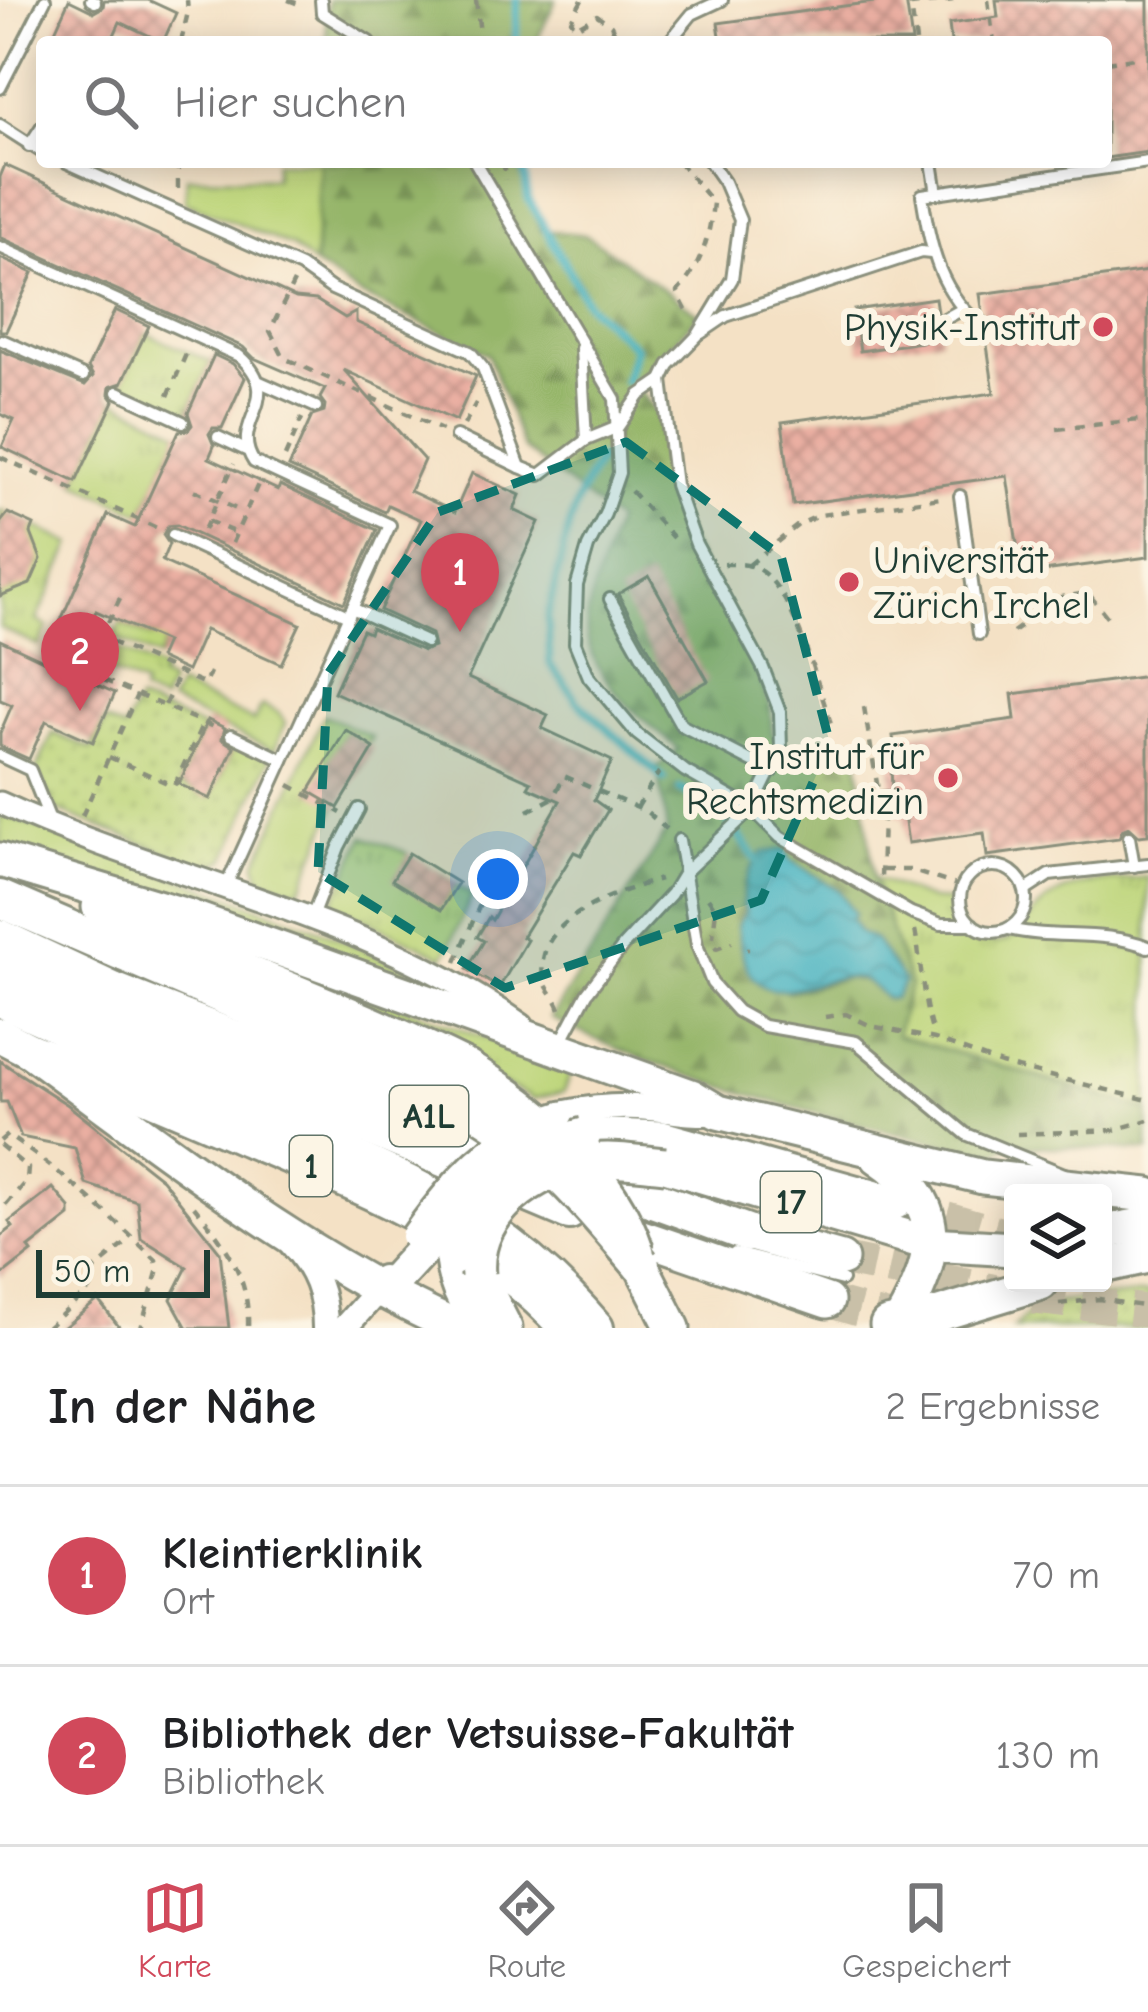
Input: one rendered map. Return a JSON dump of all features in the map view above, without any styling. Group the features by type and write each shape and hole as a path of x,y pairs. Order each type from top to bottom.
{"highway":[{"path":"0,899 459,1081 567,1178 641,1265"},
{"name":"A1L","path":"0,938 152,1006 498,1143 747,1233"},
{"name":"A1L","path":"0,970 569,1211"},
{"path":"0,998 402,1178 523,1253 559,1285 595,1328"}],"main road":[{"path":"0,861 188,916 561,1041 718,1112 872,1153 983,1177 1049,1184"},
{"path":"0,861 171,941 386,1028 459,1081"},
{"path":"15,1042 278,1229 377,1291 458,1328"},
{"name":"1","path":"15,1042 306,1163 433,1222 507,1270 566,1328"},
{"path":"377,1291 442,1254 461,1205 573,1124 661,1138 894,1203"},
{"path":"872,1153 897,1170 927,1212 922,1282 892,1326"},
{"name":"17","path":"442,1254 476,1256 481,1238 506,1203 548,1174 594,1161 665,1166 924,1242 1004,1248"},
{"path":"1112,1191 1148,1195"},
{"name":"A1L","path":"569,1211 837,1280 747,1233"},
{"path":"1112,1230 1148,1224"},
{"path":"442,1254 465,1302 489,1328"},
{"path":"442,1254 505,1328"},
{"path":"1112,1264 1148,1256"},
{"path":"641,1265 673,1328"},
{"path":"892,1326 1048,1294"}],"street":[{"path":"0,803 63,832 312,917 436,972 561,1041"},
{"path":"442,1254 449,1185 516,1130 573,1124 593,1108 650,1108 691,1115 718,1112"},
{"path":"278,1229 316,1277 325,1301 325,1328"},
{"path":"344,1328 377,1291"}],"lane":[{"path":"0,88 45,0"},
{"path":"674,36 692,14 722,0"},
{"path":"321,7 361,36"},
{"path":"0,125 36,149"},
{"path":"29,146 36,135"},
{"path":"1112,167 1148,162"},
{"path":"79,168 301,268 332,289 470,352 478,360 520,467"},
{"path":"478,168 615,399 620,473 577,585 575,643 589,677 637,734 685,771 752,809 780,837 911,913 940,924 972,924 989,932 1008,929 1034,935 1113,937 1148,947"},
{"path":"456,436 541,476 586,440 618,427 640,395 662,380 669,365 700,332 732,279 740,220 714,168"},
{"path":"933,168 937,193"},
{"path":"985,329 961,310 931,254 922,195 1107,168"},
{"path":"0,247 238,356 253,368 261,399 245,436 246,450"},
{"path":"700,332 726,316 921,252 931,254"},
{"path":"939,322 961,310"},
{"path":"2,340 83,376"},
{"path":"580,345 586,440"},
{"path":"561,1041 587,993 622,946 691,867 752,809 781,749 780,712 763,668 696,544 675,485 662,380"},
{"path":"260,382 312,405"},
{"path":"118,392 183,422"},
{"path":"218,437 246,450 272,471 390,526 224,889"},
{"path":"960,496 980,634"},
{"path":"173,535 426,642"},
{"path":"970,568 1019,560"},
{"path":"610,599 681,725 772,772"},
{"path":"231,735 284,760"},
{"path":"0,756 30,770 63,832"},
{"path":"312,917 356,814"},
{"path":"1129,837 1134,866"},
{"path":"679,840 691,867 705,964 712,982 737,1011 764,1026 856,1042 966,1135 1060,1171 1081,1184"},
{"path":"972,924 960,905 962,887 971,873 992,865 1013,872 1026,890 1024,913 1008,929"},
{"path":"1026,890 1048,875 1148,865"}],"path":[{"path":"182,36 187,0"},
{"path":"476,0 480,36"},
{"path":"582,0 571,20 575,26 597,15 616,36"},
{"path":"915,36 910,5 953,0"},
{"path":"988,0 993,36"},
{"path":"1112,61 1141,57"},
{"path":"174,210 178,168"},
{"path":"684,168 713,203 709,242 693,274 677,292 700,332"},
{"path":"301,268 270,332 284,358 456,436 488,383"},
{"path":"161,412 194,335"},
{"path":"224,559 245,513 312,405"},
{"path":"1057,429 1148,418"},
{"path":"196,546 233,466 246,450"},
{"path":"0,457 173,535"},
{"path":"194,490 245,513"},
{"path":"832,726 794,620 771,580 749,565 798,525 820,515 960,496"},
{"path":"208,521 236,533"},
{"path":"1013,632 1061,597 1088,593 1112,622"},
{"path":"120,598 101,637 205,684 210,672"},
{"path":"71,666 231,735"},
{"path":"165,705 179,673"},
{"path":"63,832 109,757 136,695"},
{"path":"864,707 879,792 884,858"},
{"path":"109,757 174,786 203,722"},
{"path":"637,808 661,770"},
{"path":"528,812 553,798 564,776 637,808 679,840"},
{"path":"289,784 356,814"},
{"path":"879,792 892,790"},
{"path":"561,1041 557,999 543,984 542,963 563,924 584,906 691,867 705,872 701,876 716,909 714,949 732,942"},
{"path":"883,870 910,870 962,887"},
{"path":"460,952 493,873"},
{"path":"911,913 924,979 925,1012 935,1039"},
{"path":"809,1018 846,1015 871,1026 935,1039 1001,1064 1148,1100"},
{"path":"990,1147 1023,1131 1114,1130 1148,1120"},
{"path":"0,1212 26,1180 28,1168 0,1143 7,1135 51,1163 99,1203 156,1261 158,1269 141,1328"},
{"path":"198,1192 191,1203 238,1268 245,1288 248,1328"},
{"path":"47,1328 91,1288 94,1270 133,1238"},
{"path":"1048,1294 1148,1307"}],"highlighted area":[{"path":"626,442 781,556 830,744 761,900 505,988 318,872 328,674 438,512"}],"green space":[{"path":"328,0 556,0 539,36 326,36"},
{"path":"275,168 320,168 314,265 291,246 185,202 187,177 275,178"},
{"path":"320,168 519,168 540,230 586,235 699,314 635,385 658,413 667,481 681,526 758,675 770,706 772,734 798,755 856,743 874,878 910,985 896,1035 1148,1110 1148,1151 1009,1145 993,1155 710,1082 551,1018 667,831 658,767 679,749 613,688 588,641 591,598 616,521 523,448 488,354 359,294 315,265","holes":["790,860 829,884 860,933 875,940 887,999 865,981 847,978 789,992 760,978 737,925 746,911 744,883"]},
{"path":"145,333 211,362 187,414 121,385"},
{"path":"114,400 179,432 142,513 76,482"},
{"path":"0,510 72,544 37,620 48,627 39,646 0,628"},
{"path":"108,585 174,624 159,658 113,637 120,623 152,637 159,623 110,593 91,636 163,671 160,678 170,683 162,702 142,693 144,686 75,657"},
{"path":"178,686 254,721 262,705 279,713 285,723 274,751 170,702"},
{"path":"138,701 204,728 179,784 210,798 236,743 270,759 225,860 211,866 191,862 56,810 36,770 53,733 91,749 106,721 124,730"},
{"path":"324,715 372,737 297,890 261,880 256,864"},
{"path":"0,813 318,929 452,990 447,996 0,845"},
{"path":"364,837 405,852 472,895 444,957 332,904"},
{"path":"1148,877 1148,1110 896,1036 874,878 931,900 949,901 961,928 994,943 1015,934 1042,905 1064,891"},
{"path":"185,927 572,1069 564,1092 533,1099"},
{"path":"1148,1293 1148,1328 1013,1328 1040,1304"}],"water":[{"path":"786,849 791,860 839,890 855,914 851,919 860,933 875,940 904,982 895,998 887,999 865,981 846,978 788,989 771,989 756,980 744,960 737,925 746,911 742,906 746,883 763,852"}],"building":[{"path":"69,0 94,12 103,7 104,0 148,0 176,13 166,36 150,36 120,22 114,36 53,36"},
{"path":"906,0 911,36 720,36 718,23"},
{"path":"996,0 1148,0 1148,152 1112,157 1112,36 950,36 949,24 998,17"},
{"path":"5,165 296,298 316,300 345,318 356,312 356,322 476,376 456,421 344,370 424,460 410,491 455,512 472,473 520,495 514,510 539,522 468,678 548,715 542,728 612,761 594,800 608,810 581,855 574,852 522,937 527,940 499,988 467,969 484,941 477,937 489,917 492,920 560,801 528,787 531,782 334,692 362,630 369,633 371,628 423,651 434,647 431,634 380,610 421,520 388,505 385,512 289,467 312,416 324,412 320,398 325,389 0,237 0,177"},
{"path":"0,258 33,273 6,331 0,331"},
{"path":"1148,271 1148,557 1021,574 1029,561 1018,551 1007,476 793,505 782,422 994,393 986,338 994,327 983,314 980,294"},
{"path":"935,298 937,312 929,323 941,339 860,351 854,310"},
{"path":"115,310 149,326 122,383 110,387 114,401 76,482 2,447 14,420 0,414 0,350 85,385 93,376 88,367"},
{"path":"214,355 233,364 245,378 222,428 213,428 209,434 214,446 209,458 377,530 344,603 177,525 168,526 163,535 169,544 162,561 300,624 281,664 205,630 187,671 159,658 166,642 96,611 69,672 115,693 93,742 46,721 29,759 0,746 0,733 12,705 0,700 0,640 43,660 108,515 135,527 179,431 192,425 188,413"},
{"path":"8,513 34,525 31,533 41,559 30,584 0,596 0,523"},
{"path":"649,576 708,681 677,698 618,594"},
{"path":"1148,676 1148,835 1139,836 1129,827 1119,838 987,856 984,833 908,843 904,815 898,816 892,791 891,765 897,765 893,736 1015,719 1012,694"},
{"path":"208,720 225,728 222,739 234,747 210,799 179,784"},
{"path":"346,730 374,748 338,808 309,791"},
{"path":"409,853 458,883 441,910 392,880"},
{"path":"0,1061 68,1105 162,1179 220,1252 229,1328 187,1328 171,1299 187,1267 141,1238 137,1201 86,1184 75,1148 21,1137 7,1102 0,1102"},
{"path":"53,1188 70,1208 70,1216 0,1277 0,1237 13,1227 9,1222"},
{"path":"98,1300 120,1328 63,1328"}],"waterway":[{"path":"516,36 517,0"},
{"path":"524,168 528,198 588,305 635,347 625,381"},
{"path":"600,458 569,526 548,616 550,664 578,702 664,779"},
{"path":"680,789 722,813 756,859"}],"tunnel":[{"path":"899,1204 1004,1234"},
{"path":"841,1259 1026,1297 1148,1311"},
{"path":"827,1301 917,1327"}],"place":[{"name":"Physik-Institut","path":"1103,327"},
{"name":"Universität Zürich Irchel","path":"849,582"},
{"name":"Kleintierklinik","path":"460,632"},
{"name":"Bibliothek der Vetsuisse-Fakultät","path":"80,711"},
{"name":"Institut für Rechtsmedizin","path":"948,778"}]}
